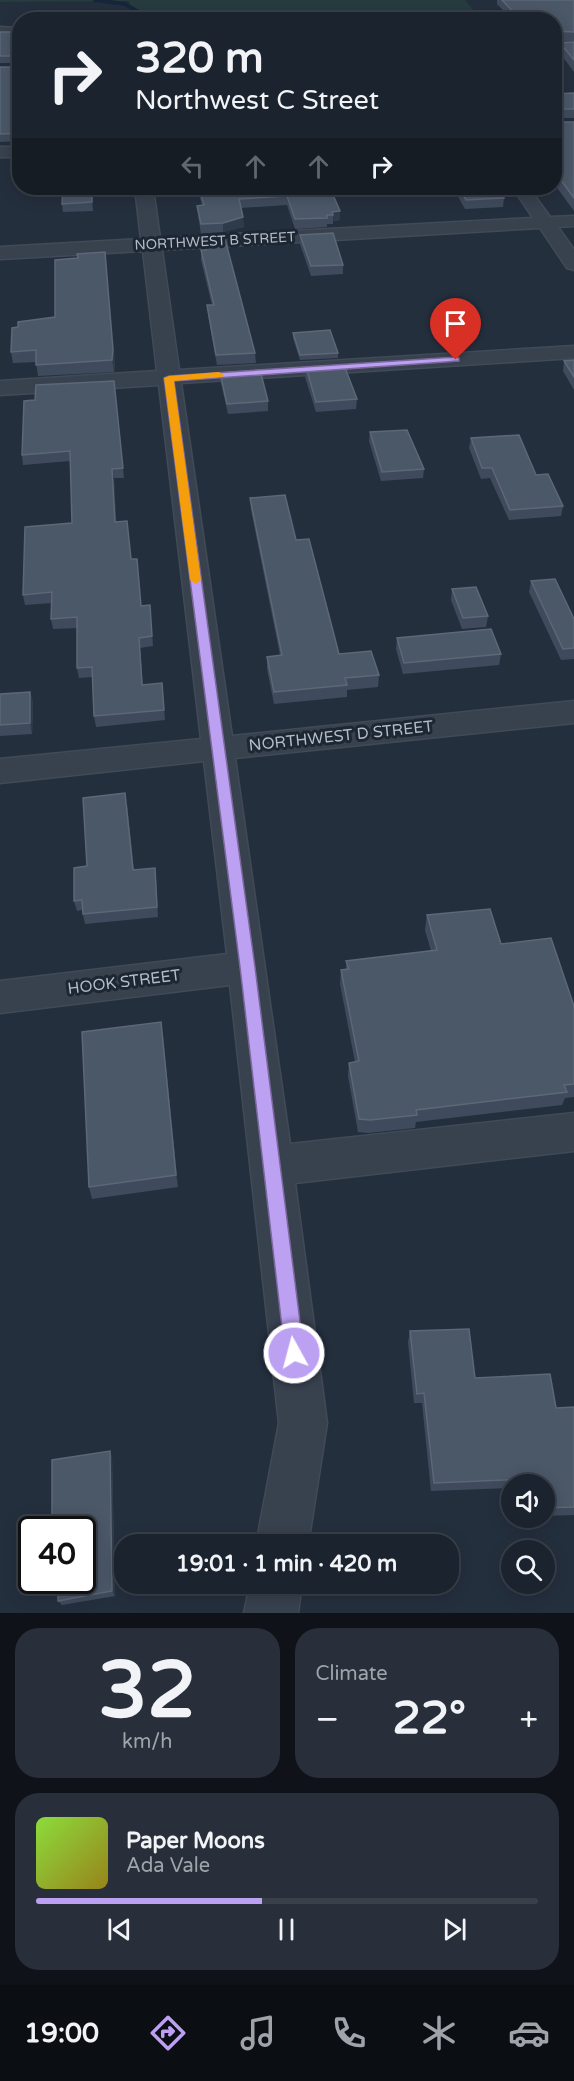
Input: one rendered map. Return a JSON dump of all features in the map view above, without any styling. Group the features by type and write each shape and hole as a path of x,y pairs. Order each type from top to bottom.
{"street":[{"path":"145,195 247,967 303,1423 284,1534"},
{"path":"527,195 574,264"},
{"name":"NORTHWEST B STREET","path":"0,253 574,221"},
{"path":"0,388 574,352"},
{"name":"NORTHWEST D STREET","path":"0,771 574,711"},
{"name":"HOOK STREET","path":"0,997 247,967"},
{"path":"271,1166 574,1132"},
{"path":"271,1613 274,1594"}],"green space":[{"path":"0,0 465,0 475,12 131,12 129,1 0,2"}],"building":[{"path":"502,0 574,0 574,32 562,31 562,12 513,12"},
{"path":"0,32 12,32 12,56 0,56"},
{"path":"574,42 574,60 562,45 562,43"},
{"path":"0,67 12,67 12,133 0,134"},
{"path":"574,93 574,109 562,109 562,94"},
{"path":"562,122 574,122 574,198 562,182"},
{"path":"63,195 92,195 92,202 62,204"},
{"path":"201,195 333,195 340,211 332,212 333,215 327,215 327,218 295,219 287,196 239,199 243,217 223,223 201,224 197,206 204,205"},
{"path":"463,195 502,195 504,198 466,200"},
{"path":"333,233 343,265 311,266 300,235"},
{"path":"225,239 255,353 216,355 207,305 214,305 201,250 206,250 204,240"},
{"path":"105,252 112,360 36,365 36,350 11,352 12,328 18,327 18,322 55,317 55,260 78,258 77,254"},
{"path":"330,330 338,353 300,355 293,333"},
{"path":"574,360 574,377 564,361"},
{"path":"344,365 357,399 316,402 306,367"},
{"path":"260,370 268,401 227,404 220,373"},
{"path":"114,381 123,468 112,469 115,522 127,521 131,559 137,559 141,606 150,605 152,636 139,638 142,685 162,683 164,710 94,716 92,667 77,668 77,617 51,619 52,592 23,595 25,527 72,523 70,451 22,455 24,401 35,400 36,385"},
{"path":"407,430 424,469 382,472 370,432"},
{"path":"519,435 536,475 548,474 563,506 510,510 492,468 482,468 471,438"},
{"path":"285,495 296,540 309,539 339,654 371,651 379,675 345,678 347,685 274,692 267,657 282,655 250,498"},
{"path":"555,579 574,619 574,648 563,649 531,581"},
{"path":"476,587 488,616 463,618 452,589"},
{"path":"491,629 501,654 404,663 397,638"},
{"path":"30,692 30,723 0,725 0,694"},
{"path":"125,793 133,870 155,868 157,907 83,914 82,900 74,901 74,868 87,866 83,798"},
{"path":"490,909 501,944 551,938 574,1006 574,1084 564,1085 567,1092 416,1110 417,1115 359,1119 349,1063 359,1061 341,970 349,969 346,961 437,950 427,915"},
{"path":"161,1022 176,1175 89,1187 82,1032"},
{"path":"469,1329 475,1378 550,1374 556,1408 574,1407 574,1507 555,1508 555,1474 501,1474 501,1480 434,1483 424,1393 417,1394 410,1331"},
{"path":"110,1451 112,1591 96,1594 96,1516 52,1516 52,1460"},
{"path":"58,1594 96,1594 58,1601"}],"waterway":[{"path":"95,0 125,4 138,12"}],"slow traffic":[{"path":"196,580 169,378 219,375"}],"route":[{"path":"294,1353 247,967 169,378 456,360"}]}
